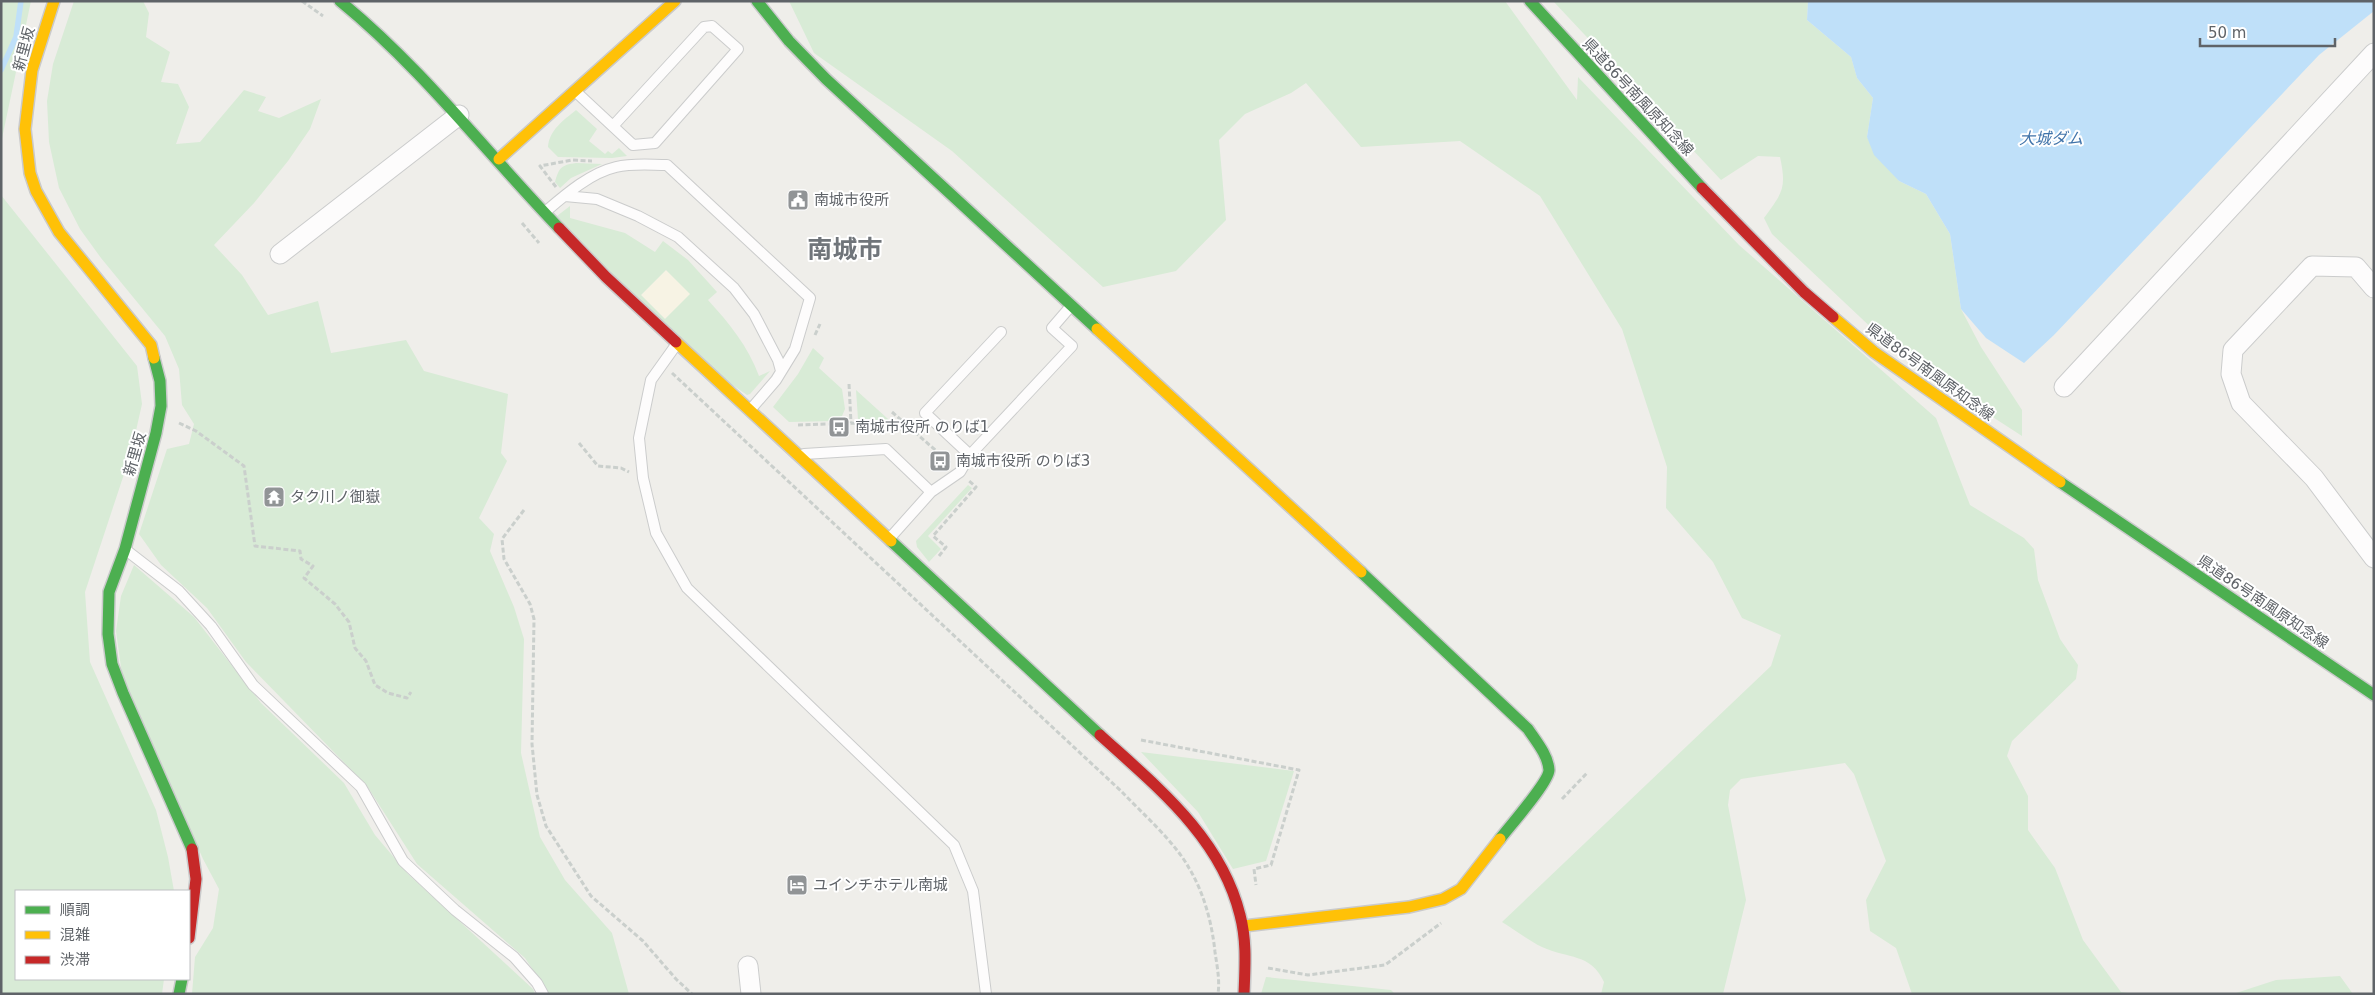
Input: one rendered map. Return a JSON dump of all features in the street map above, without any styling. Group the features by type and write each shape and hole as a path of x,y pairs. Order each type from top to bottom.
{"street":[{"name":"新里坂","path":"54,1 32,70 26,136 30,173 39,199 59,232 152,346 160,381 159,419 125,549 109,592 107,611 109,649 123,693 192,847 196,879 190,930"},
{"path":"340,1 372,27 459,114 544,213 606,276 888,540 1178,807 1215,853 1236,898 1244,926 1246,954 1244,994"},
{"path":"499,159 675,1"},
{"path":"757,1 789,41 826,79 1365,575 1528,729 1543,751 1549,771 1531,802 1461,889 1443,899 1409,907 1244,926"},
{"name":"県道86号南風原知念線","path":"1530,1 1735,224 1804,292 1874,352 2012,449 2374,695"},
{"path":"2064,387 2374,53"},
{"path":"280,254 459,114"},
{"path":"2374,288 2356,267 2312,266 2233,350 2231,374 2241,404 2314,478 2374,558"},
{"path":"748,966 751,994"},
{"path":"179,994 182,980"}],"lane":[{"path":"575,91 613,126 634,145 655,143 738,49 712,26 704,27 613,126"},
{"path":"544,213 577,186 616,167 645,164 667,165 810,298 795,349 782,371 750,411"},
{"path":"565,196 597,199 638,216 678,237 734,288 754,314 782,371"},
{"path":"888,540 931,492 960,472 970,454 1072,346 1052,328 1072,305"},
{"path":"970,454 925,413 1001,332"},
{"path":"677,344 651,380 639,438 643,478 656,533 687,588 954,845 973,891 986,994"},
{"path":"796,454 886,449 931,492"},
{"path":"125,549 179,591 211,626 254,685 360,787 403,860 455,910 514,957 537,983 543,994"}],"path":[{"path":"540,166 565,196"},
{"path":"812,342 820,324"},
{"path":"662,364 1114,784 1165,838 1189,867 1206,908 1214,941 1219,984 1218,994"},
{"path":"848,384 852,423"},
{"path":"892,412 976,487 933,536 946,547 936,560"},
{"path":"159,419 177,422 196,431 244,466 255,546 300,551 301,559 313,566 304,578 335,604 349,622 355,648 366,661 375,685 388,693 406,698 410,692"},
{"path":"796,425 860,422 872,431 912,430"},
{"path":"579,443 598,466 620,468"},
{"path":"524,510 502,540 504,559 530,604 534,619 532,744 537,795 546,826 592,896 643,941 676,979 692,994"},
{"path":"1136,740 1299,770 1271,865 1254,869 1256,891"},
{"path":"1558,803 1588,772"},
{"path":"1262,966 1308,976 1385,965 1448,918"}],"shaded area":[{"path":"666,270 691,294 665,319 641,295"}],"green space":[{"path":"1,1 31,1 1,143"},
{"path":"74,1 143,1 149,13 146,37 170,52 161,82 178,84 189,107 176,144 200,142 244,90 266,97 258,111 279,118 321,99 310,129 288,161 254,203 214,245 242,275 268,315 318,301 331,353 406,340 424,371 508,394 501,453 507,461 479,518 494,534 490,551 514,607 524,639 521,753 540,837 565,880 612,933 629,994 549,994 525,958 417,864 367,786 246,662 207,608 161,565 139,534 167,449 189,444 194,424 182,405 179,369 165,336 101,258 80,229 59,188 49,142 47,101 53,64"},
{"path":"789,1 1505,1 1577,100 1578,77 1739,245 1936,418 1970,505 2024,538 2034,549 2038,580 2060,639 2078,665 2076,679 2012,741 2007,756 2028,796 2028,830 2055,868 2083,940 2121,992 2135,994 1912,994 1896,948 1870,931 1866,900 1886,861 1854,774 1845,763 1741,779 1730,790 1728,805 1746,900 1723,994 1601,994 1604,982 1599,973 1586,961 1542,947 1502,922 1771,666 1781,635 1742,618 1713,562 1666,508 1667,467 1622,329 1540,196 1460,141 1361,147 1306,83 1291,93 1245,114 1219,140 1226,220 1176,271 1103,287 952,151 814,53"},
{"path":"1553,1 1808,1 1807,20 1851,57 1857,78 1873,98 1867,137 1899,181 1926,194 1950,234 1961,309 1981,347 2022,410 2022,436 1951,390 1878,334 1772,234 1764,218 1779,196 1783,184 1780,157 1758,156 1721,180"},
{"path":"576,110 597,129 589,141 605,154 608,151 612,154 619,148 627,156 612,158 558,157 548,147 551,135"},
{"path":"576,163 602,164 571,178 560,188 555,182 559,170 564,166"},
{"path":"1,195 137,366 142,404 131,453 85,592 90,662 156,810 174,890 15,890 15,980 164,980 162,994 1,994"},
{"path":"570,206 570,218 625,233 655,252 663,241 688,260 717,292 708,300 737,335 755,365 759,376 770,371 747,395 731,384 603,265 557,216","holes":["666,270 690,294 665,319 641,295"]},
{"path":"813,348 824,358 819,368 842,389 845,409 842,416 834,421 789,422 773,407 798,374"},
{"path":"856,390 898,428 874,427 862,419 858,419"},
{"path":"968,485 972,488 928,536 941,549 929,562 917,547 916,541"},
{"path":"134,565 194,617 261,703 344,783 375,835 408,874 533,989 535,994 192,994 195,957 213,928 219,889 203,859 122,675 116,631 121,596"},
{"path":"1141,752 1294,771 1266,861 1233,869 1198,812"},
{"path":"2340,976 2353,994 2233,994 2276,980"},
{"path":"1266,977 1391,990 1395,994 1261,994"}],"water":[{"name":"大城ダム","path":"1808,1 2374,1 2374,11 2319,55 2054,335 2024,363 1986,338 1961,309 1950,234 1926,194 1899,181 1874,155 1867,137 1873,98 1857,78 1851,57 1807,20"}],"waterway":[{"path":"1,70 16,37 21,1"}],"traffic: fast":[{"path":"340,1 399,54 559,228"},
{"path":"757,1 789,41 826,79 1097,329"},
{"path":"1530,1 1702,188"},
{"path":"154,358 160,381 161,406 156,433 125,549 109,592 108,634 112,664 123,693 192,849"},
{"path":"2060,482 2374,695"},
{"path":"891,541 1100,735"},
{"path":"1361,572 1528,729 1544,754 1549,770 1543,784 1500,839"},
{"path":"179,994 182,980"}],"traffic: slow":[{"path":"54,1 32,70 25,129 30,173 36,191 59,232 151,345 154,358"},
{"path":"499,159 675,1"},
{"path":"1833,317 1874,352 2060,482"},
{"path":"1097,329 1361,572"},
{"path":"676,342 891,541"},
{"path":"1244,926 1409,907 1443,899 1461,889 1500,839"}],"traffic: jam":[{"path":"1702,188 1804,292 1833,317"},
{"path":"559,228 606,277 676,342"},
{"path":"1100,735 1184,815 1218,861 1231,887 1244,935 1244,994"},
{"path":"190,930 196,879 192,849"}],"place":[{"name":"南城市役所","path":"798,200"},
{"name":"南城市役所 のりば1","path":"839,427"},
{"name":"南城市役所 のりば3","path":"940,461"},
{"name":"タク川ノ御嶽","path":"274,497"},
{"name":"ユインチホテル南城","path":"797,885"}],"district":[{"name":"南城市","path":"845,249"}]}
